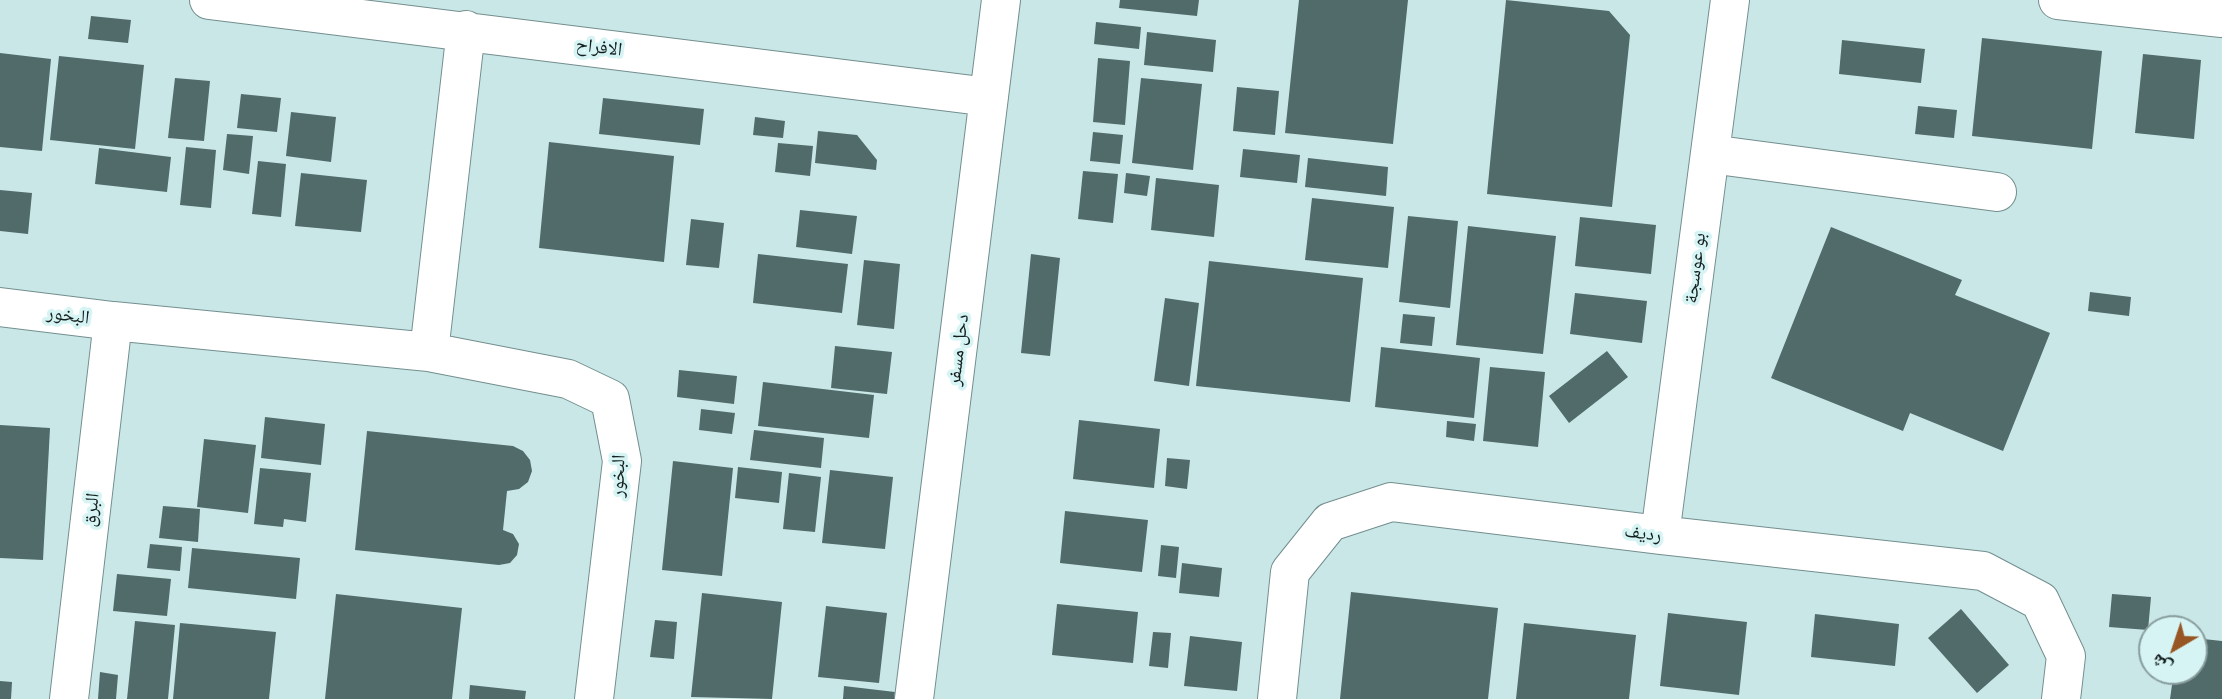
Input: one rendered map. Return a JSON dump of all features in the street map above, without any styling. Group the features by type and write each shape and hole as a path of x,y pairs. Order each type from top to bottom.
{"street":[{"name":"الافراح","path":"209,0 989,97"},
{"name":"دحل مسفر","path":"914,699 1001,0"},
{"name":"بو عوسجة","path":"1660,535 1730,0"},
{"path":"2058,0 2120,3 2222,18"},
{"path":"429,352 466,30"},
{"path":"1710,154 1997,192"},
{"name":"البخور","path":"0,307 113,321 429,352 568,379 610,400 622,461 594,699"},
{"name":"البرق","path":"69,699 113,321"},
{"name":"رديف","path":"1277,699 1290,572 1330,522 1391,502 1983,570 2040,601 2066,656 2061,699"}],"building":[{"path":"1120,0 1199,0 1197,16 1119,8"},
{"path":"1299,0 1408,0 1393,144 1285,133"},
{"path":"1506,0 1609,11 1630,35 1612,207 1487,194"},
{"path":"91,16 131,20 128,43 88,39"},
{"path":"1096,22 1141,27 1139,49 1094,44"},
{"path":"1147,32 1216,40 1213,72 1144,65"},
{"path":"1982,38 2102,51 2092,149 1972,136"},
{"path":"1842,40 1925,49 1921,83 1839,74"},
{"path":"0,53 51,59 42,151 0,147"},
{"path":"2143,54 2201,60 2194,139 2135,133"},
{"path":"59,56 144,65 135,149 50,140"},
{"path":"1098,58 1130,61 1125,125 1093,122"},
{"path":"175,78 210,81 204,141 168,138"},
{"path":"1141,78 1202,84 1193,170 1132,163"},
{"path":"1237,87 1279,91 1275,135 1233,131"},
{"path":"241,94 281,98 277,132 237,128"},
{"path":"603,98 704,109 700,145 599,134"},
{"path":"1918,106 1957,110 1954,138 1915,134"},
{"path":"291,112 336,117 331,162 286,156"},
{"path":"755,117 785,121 783,138 753,135"},
{"path":"818,131 857,135 877,160 876,170 815,163"},
{"path":"1093,132 1123,135 1120,164 1090,161"},
{"path":"227,134 253,136 249,174 223,170"},
{"path":"549,142 674,156 664,262 539,248"},
{"path":"778,143 813,146 810,176 775,172"},
{"path":"186,147 216,150 211,208 180,205"},
{"path":"99,148 171,157 167,192 95,184"},
{"path":"1243,149 1300,155 1297,183 1240,177"},
{"path":"1308,158 1388,167 1386,196 1305,187"},
{"path":"258,161 286,164 281,217 252,214"},
{"path":"1083,171 1118,174 1113,223 1078,219"},
{"path":"301,173 367,180 361,232 295,226"},
{"path":"1126,173 1150,176 1147,196 1124,193"},
{"path":"1156,178 1219,185 1214,237 1151,230"},
{"path":"0,190 32,193 28,234 0,231"},
{"path":"1312,198 1394,207 1388,268 1305,260"},
{"path":"800,210 857,216 852,254 796,247"},
{"path":"1408,216 1458,221 1450,308 1399,302"},
{"path":"1580,217 1656,225 1651,274 1575,266"},
{"path":"691,219 724,223 719,268 686,265"},
{"path":"1468,226 1556,236 1543,354 1456,345"},
{"path":"1831,227 1962,280 1955,295 2050,333 2003,451 1910,413 1903,431 1771,378"},
{"path":"758,254 848,264 842,313 753,303"},
{"path":"1031,254 1060,258 1050,356 1021,353"},
{"path":"864,260 900,264 894,329 857,325"},
{"path":"1209,261 1363,278 1350,402 1196,386"},
{"path":"2090,292 2131,297 2129,316 2088,311"},
{"path":"1575,293 1647,301 1642,343 1570,334"},
{"path":"1165,298 1199,303 1189,386 1154,381"},
{"path":"1403,314 1435,317 1432,346 1400,343"},
{"path":"835,346 892,352 887,394 831,388"},
{"path":"1381,347 1480,358 1474,418 1375,407"},
{"path":"1607,351 1628,377 1569,423 1549,396"},
{"path":"1490,367 1545,372 1538,447 1483,441"},
{"path":"679,370 737,376 734,404 677,397"},
{"path":"763,382 874,395 869,438 758,426"},
{"path":"701,409 735,413 732,434 699,430"},
{"path":"265,417 325,424 321,465 261,458"},
{"path":"1079,420 1160,429 1154,488 1073,479"},
{"path":"1447,421 1476,424 1474,441 1446,437"},
{"path":"0,425 50,428 43,560 0,558"},
{"path":"754,430 824,438 821,468 750,460"},
{"path":"367,431 513,446 523,451 530,460 532,471 528,482 519,489 507,491 503,530 513,534 519,544 517,555 510,563 499,565 355,550"},
{"path":"204,439 256,445 248,513 197,507"},
{"path":"1167,458 1190,460 1187,489 1165,486"},
{"path":"673,461 733,468 722,576 662,570"},
{"path":"738,467 782,472 779,503 735,498"},
{"path":"260,468 311,473 306,522 284,519 283,527 254,524"},
{"path":"830,470 893,477 885,549 822,543"},
{"path":"789,473 821,477 815,532 783,529"},
{"path":"163,506 200,509 198,542 159,538"},
{"path":"1065,511 1148,520 1142,572 1060,563"},
{"path":"150,544 182,547 180,571 147,568"},
{"path":"1161,545 1179,547 1176,578 1158,576"},
{"path":"192,548 300,558 296,599 188,588"},
{"path":"1182,563 1222,568 1219,597 1179,593"},
{"path":"117,574 171,579 167,616 113,611"},
{"path":"1351,592 1498,608 1488,699 1340,699"},
{"path":"702,593 782,602 772,699 691,697"},
{"path":"336,594 462,608 452,699 325,699"},
{"path":"2112,594 2151,597 2149,615 2138,615 2138,629 2109,627"},
{"path":"1057,604 1138,612 1133,663 1052,655"},
{"path":"826,606 887,613 879,683 818,677"},
{"path":"1961,609 2009,665 1977,693 1928,638"},
{"path":"1668,613 1747,622 1739,695 1660,686"},
{"path":"1815,614 1899,624 1895,666 1811,657"},
{"path":"655,620 677,622 674,659 650,657"},
{"path":"135,621 175,625 168,699 127,699"},
{"path":"180,623 276,632 269,699 173,699"},
{"path":"1524,623 1636,635 1629,699 1516,699"},
{"path":"1153,632 1171,633 1168,668 1149,666"},
{"path":"1190,636 1242,642 1237,691 1184,686"},
{"path":"2208,640 2222,641 2222,699 2170,699 2172,685 2208,685"},
{"path":"100,672 118,675 116,699 98,699"},
{"path":"0,681 12,682 11,699 0,699"},
{"path":"470,685 526,691 525,699 469,699"},
{"path":"844,686 895,692 894,699 843,699"}]}
